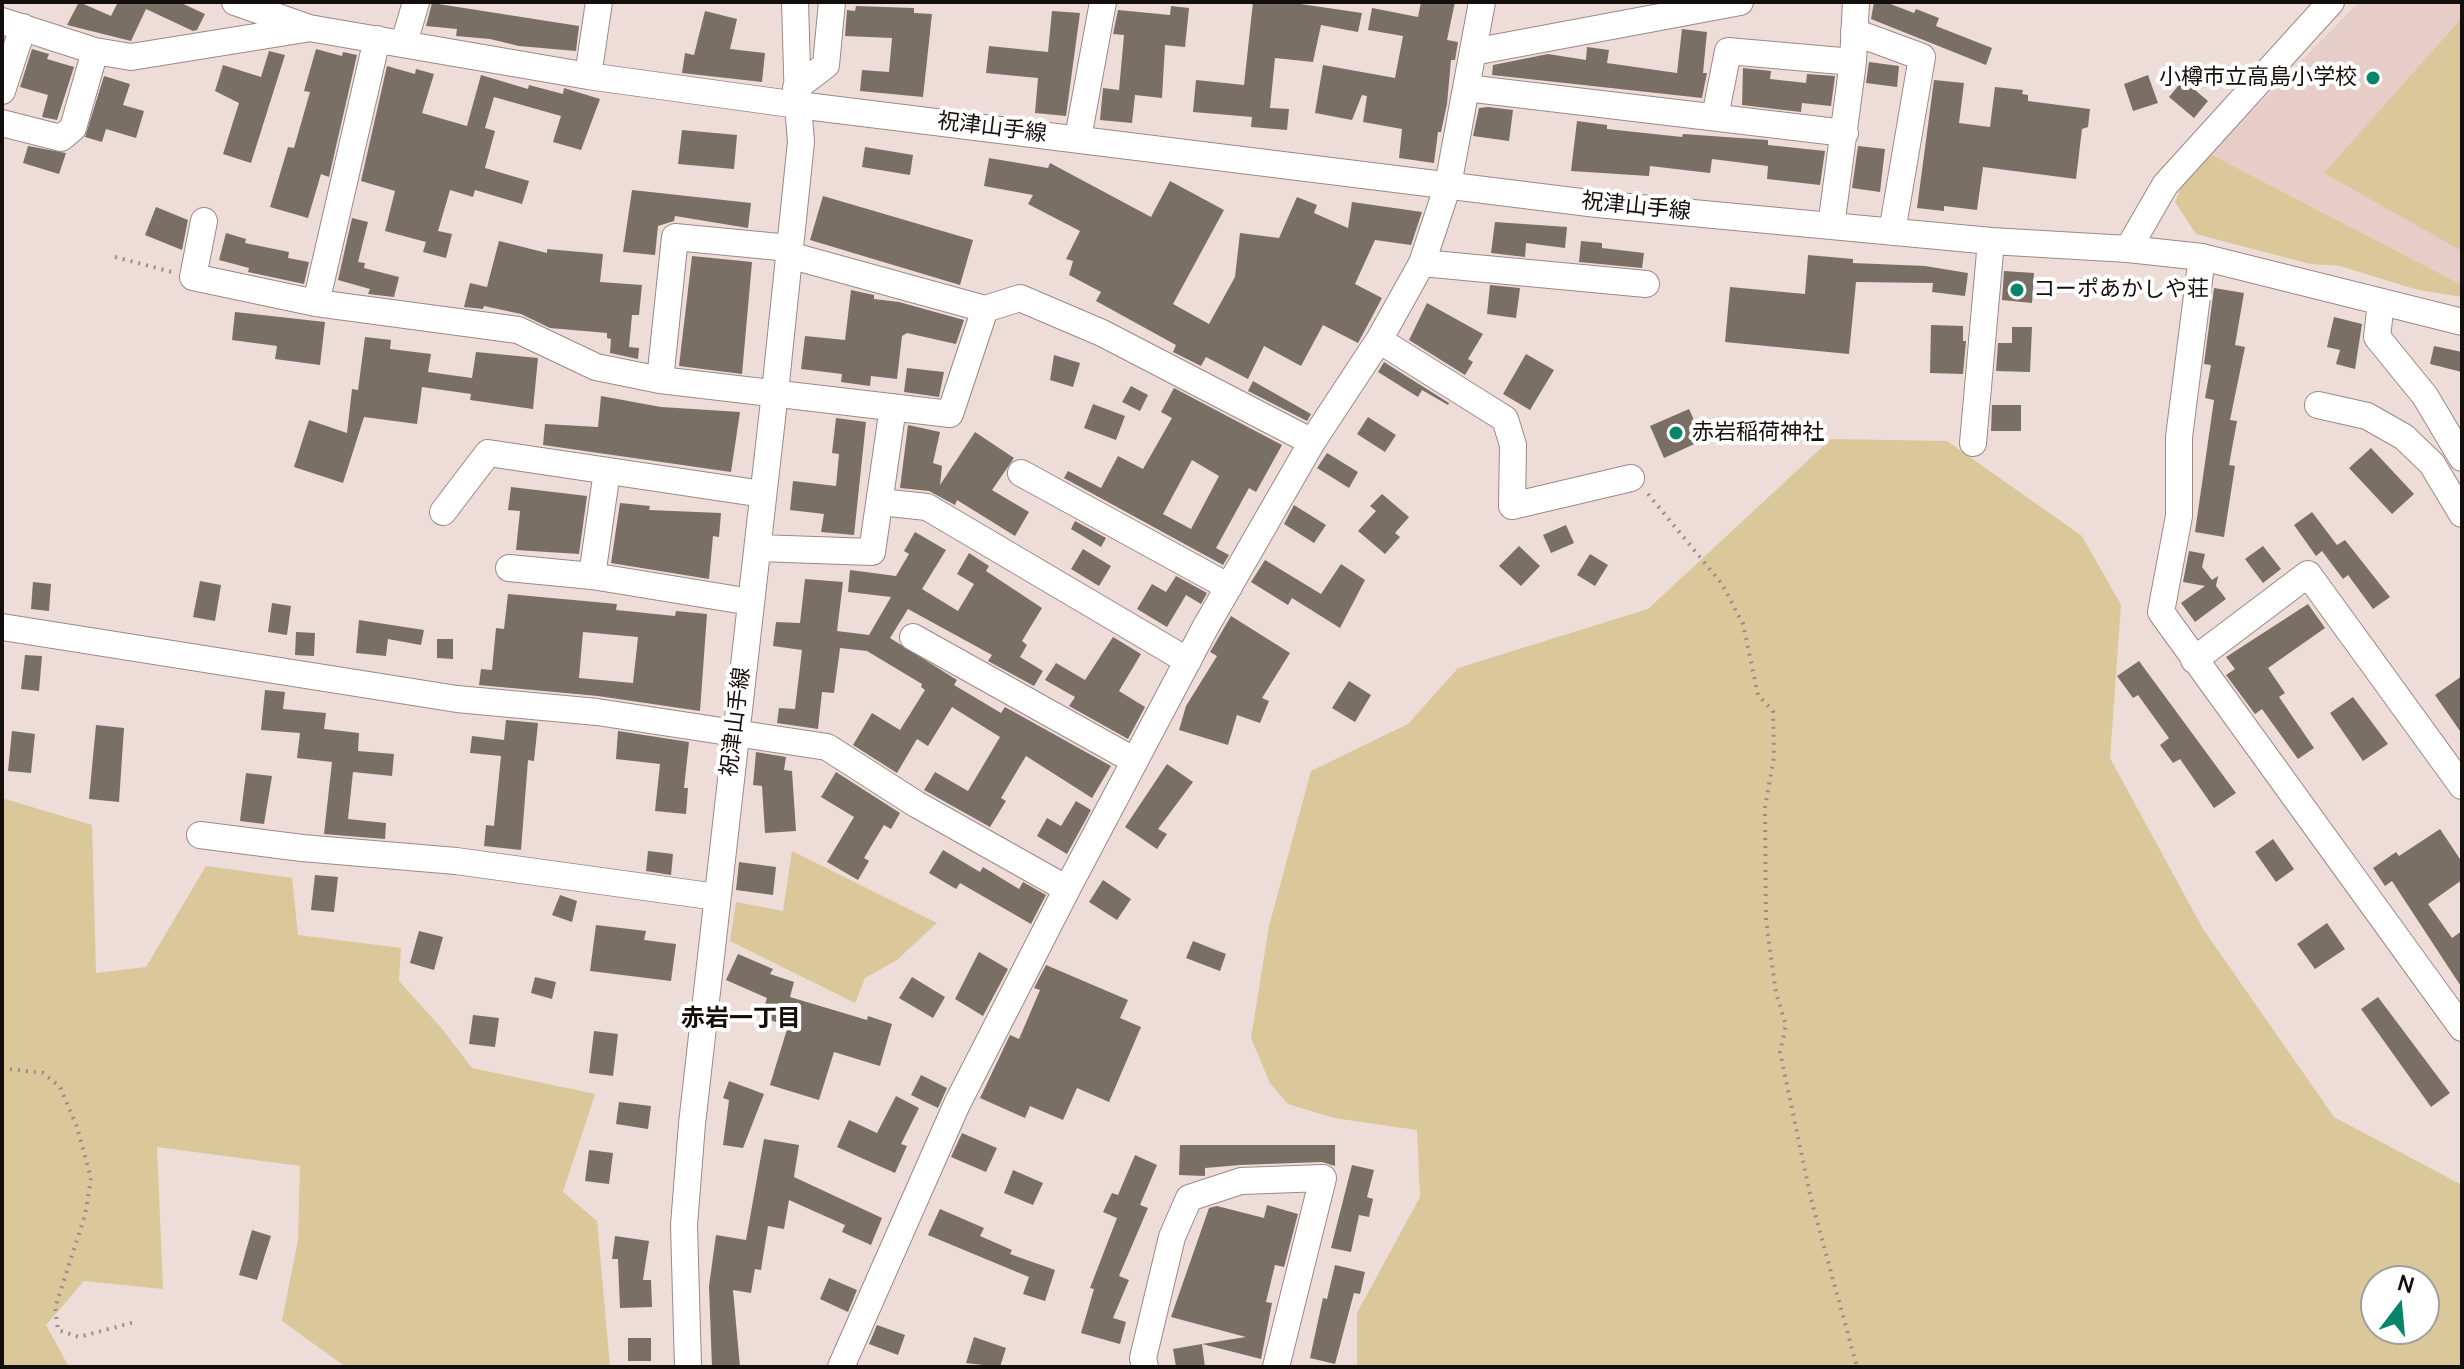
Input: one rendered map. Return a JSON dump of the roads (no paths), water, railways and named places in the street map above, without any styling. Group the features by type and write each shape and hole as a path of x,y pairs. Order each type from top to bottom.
{"street":[{"path":"235,2 309,28 588,76 797,97"},
{"path":"404,43 416,2"},
{"path":"588,76 599,2"},
{"path":"795,2 797,97"},
{"path":"797,97 826,65 832,2"},
{"path":"1078,138 1103,2"},
{"path":"841,1367 957,1104 1067,889 1229,587 1312,442 1379,340 1422,263 1448,185 1482,2"},
{"path":"1473,52 1740,2"},
{"path":"1831,226 1853,62 1856,2"},
{"path":"2128,249 2165,185 2331,2"},
{"path":"2,91 12,24 95,51 131,57 309,28"},
{"path":"1854,32 1922,57 1892,232"},
{"path":"316,303 377,39"},
{"path":"2,123 61,138 73,128 95,51"},
{"path":"1715,117 1728,51 1853,62"},
{"path":"1466,88 1845,133"},
{"name":"祝津山手線","path":"688,1367 684,1225 735,730 758,548 801,142 797,97 1078,138 1448,185 1892,232 2202,257 2462,322"},
{"path":"204,221 193,277 316,303 518,330 596,367 660,380 950,414 985,309"},
{"path":"660,380 675,237 789,251 985,309 1020,298 1102,333 1312,442"},
{"path":"1973,443 1991,241"},
{"path":"2202,257 2179,437 2179,516 2161,612 2458,1013"},
{"path":"1422,263 1646,284"},
{"path":"2381,302 2377,337 2425,396 2462,458"},
{"path":"1379,340 1505,419 1513,445 1512,506 1631,478"},
{"path":"2318,405 2367,416 2404,437 2432,464 2462,514"},
{"path":"758,548 872,552 893,407"},
{"path":"443,512 488,453 763,494"},
{"path":"592,576 607,471"},
{"path":"1021,473 1229,587"},
{"path":"880,502 927,507 1188,661"},
{"path":"509,568 592,576 751,602"},
{"path":"2194,660 2308,574 2453,756 2462,786"},
{"path":"2,627 457,699 597,712 735,730 827,747 916,804 1067,889"},
{"path":"913,637 1135,761"},
{"path":"200,835 302,848 456,861 717,897"},
{"path":"1145,1367 1143,1358 1172,1237 1189,1198 1241,1181 1323,1178 1276,1367"}],"place":[{"name":"小樽市立高島小学校","path":"2373,78"},
{"name":"コーポあかしや荘","path":"2017,290"},
{"name":"赤岩稲荷神社","path":"1676,433"}],"district":[{"name":"赤岩一丁目","path":"741,1019"}]}
